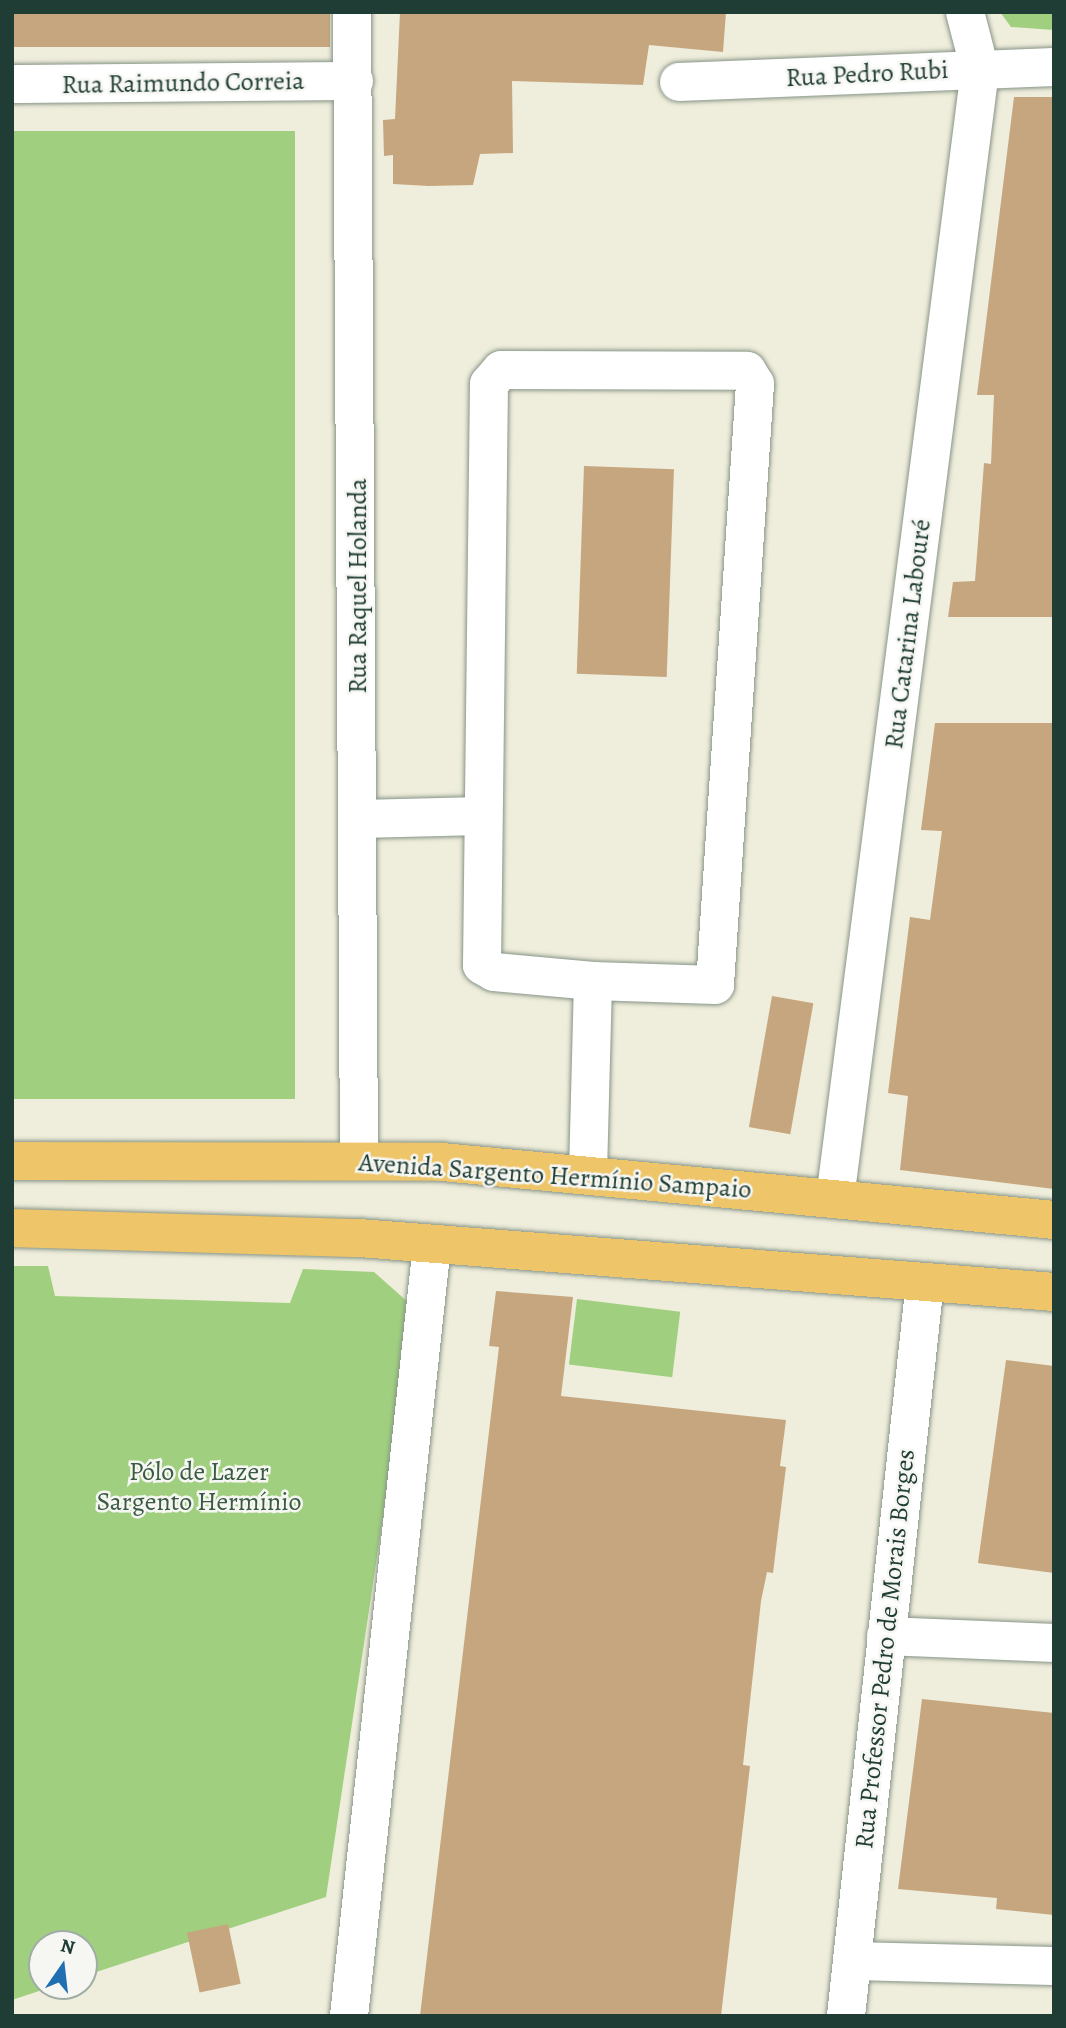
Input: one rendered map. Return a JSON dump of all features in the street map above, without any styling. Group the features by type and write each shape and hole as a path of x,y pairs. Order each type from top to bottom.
{"main road":[{"name":"Avenida Sargento Hermínio Sampaio","path":"12,1161 359,1160 588,1173 1054,1220"},
{"path":"12,1228 432,1244 1054,1292"}],"street":[{"name":"Rua Raquel Holanda","path":"352,12 359,1160"},
{"path":"965,12 980,70"},
{"name":"Rua Pedro Rubi","path":"680,82 1054,67"},
{"name":"Rua Catarina Labouré","path":"835,1199 980,70"},
{"name":"Rua Raimundo Correia","path":"12,85 354,80"},
{"path":"747,371 755,384 720,978 707,987 593,981 494,972 482,965 482,816 493,374 747,371"},
{"path":"359,819 482,816"},
{"path":"588,1173 593,981"},
{"path":"349,2016 432,1244"},
{"name":"Rua Professor Pedro de Morais Borges","path":"846,2016 925,1282"},
{"path":"886,1636 1054,1643"},
{"path":"852,1961 1054,1966"}],"green space":[{"path":"1000,12 1054,12 1054,30 1011,27"},
{"path":"12,131 295,131 295,1099 12,1099"},
{"name":"Pólo de Lazer Sargento Hermínio","path":"12,1266 48,1266 55,1296 290,1303 303,1269 374,1272 409,1303 413,1317 326,1897 98,1971 98,1930 28,1930 28,1995 12,2000"},
{"path":"577,1299 680,1312 672,1377 569,1365"}],"building":[{"path":"12,12 330,12 330,47 12,47"},
{"path":"400,12 726,12 723,52 649,45 643,85 512,81 513,153 480,154 473,185 429,186 393,184 393,155 384,156 383,120 395,119"},
{"path":"1014,97 1054,97 1054,617 948,617 953,582 975,581 984,463 991,464 994,395 977,395"},
{"path":"584,466 674,469 667,677 577,674"},
{"path":"935,723 1054,723 1054,1189 900,1170 908,1096 888,1093 910,917 930,920 942,831 921,830"},
{"path":"772,996 813,1003 790,1134 749,1127"},
{"path":"496,1291 573,1297 561,1396 786,1420 780,1466 786,1467 773,1573 767,1572 761,1601 743,1765 750,1766 721,2016 420,2016 499,1347 489,1346"},
{"path":"1006,1360 1054,1366 1054,1573 978,1563"},
{"path":"922,1699 1054,1713 1054,1915 996,1909 997,1898 898,1889"},
{"path":"228,1924 241,1984 200,1992 187,1933"}]}
